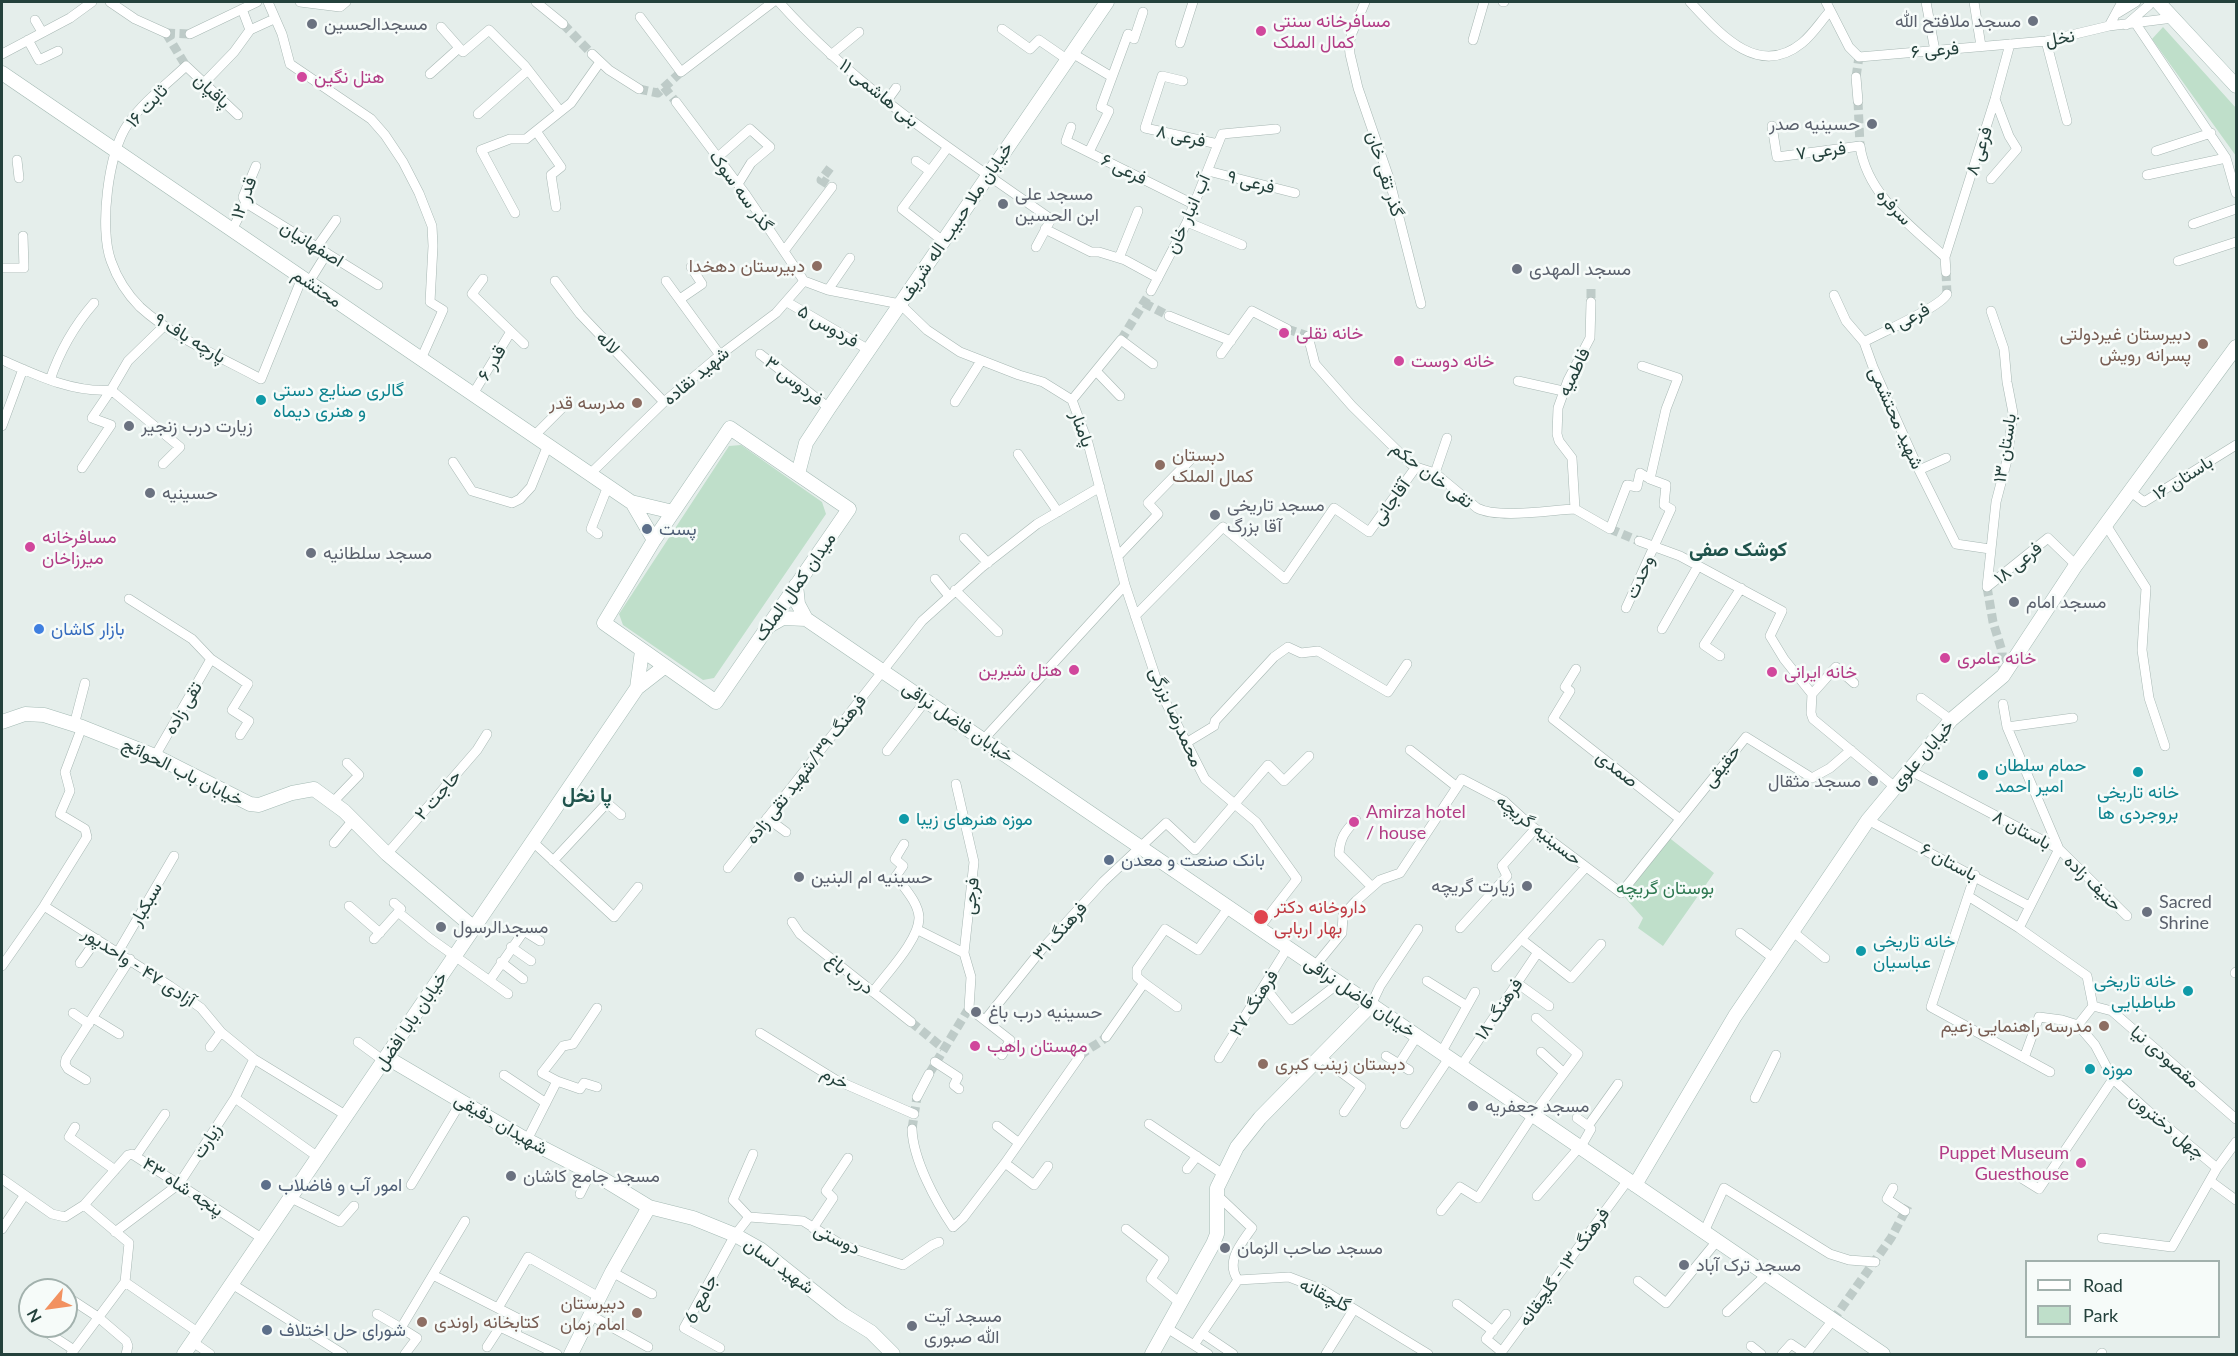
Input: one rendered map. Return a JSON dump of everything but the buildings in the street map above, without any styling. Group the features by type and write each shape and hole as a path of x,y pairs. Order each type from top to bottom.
{"main road":[{"name":"خیابان ملا حبیب اله شریف","path":"780,462 806,442 1107,2"},
{"path":"2158,2 2236,86"},
{"name":"محتشم","path":"2,73 608,486 633,504 654,540"},
{"name":"خیابان علوی","path":"1632,1183 1724,1033 1868,820 1951,720 2003,676 2076,565 2236,347"},
{"name":"میدان کمال الملک","path":"730,428 798,474 849,509 716,702 604,623 654,540 730,428"},
{"name":"خیابان ملا حبیب اله شریف","path":"798,474 806,442"},
{"name":"محتشم","path":"633,504 673,512"},
{"path":"796,585 798,604 806,619"},
{"path":"767,627 783,618 806,619"},
{"name":"خیابان فاضل نراقی","path":"806,619 1883,1354"},
{"name":"خیابان بابا افضل","path":"638,688 642,651"},
{"name":"خیابان بابا افضل","path":"184,1354 638,688 664,667"},
{"name":"خیابان باب الحوائج","path":"2,722 24,714 44,715 78,726 155,756 250,804 259,805 292,793 314,789 353,819 387,854 435,893 478,922"},
{"path":"1152,1354 1213,1244 1217,1234 1216,1194 1223,1174 1245,1137 1319,1056 1371,1005"},
{"name":"شهیدان دقیقی","path":"385,1059 649,1207"},
{"path":"571,1354 612,1272 649,1207"},
{"name":"شهید لسان","path":"649,1207 693,1218 735,1235 760,1249 842,1314 871,1332 893,1354"}],"street":[{"path":"2,54 70,18 92,2"},
{"path":"110,2 135,19 166,33"},
{"path":"189,34 257,2"},
{"path":"268,2 282,34 290,64 371,119 385,135 410,173 427,212 433,232 430,302 443,310 422,359"},
{"path":"300,2 340,7 346,2"},
{"path":"536,2 563,24"},
{"path":"640,17 681,72 773,2"},
{"name":"بنی هاشمی ۱۱","path":"779,2 808,34 886,102 1051,219 1045,229"},
{"path":"1180,43 1193,2"},
{"name":"گذر تقی خان","path":"1365,2 1349,44 1358,88 1389,178 1421,304"},
{"path":"1473,40 1484,2"},
{"path":"1690,2 1716,30 1734,44 1753,55 1769,56 1787,53 1803,42 1828,6"},
{"path":"1926,2 1935,51"},
{"path":"1974,2 1981,46"},
{"path":"2109,26 2122,2"},
{"path":"2117,14 2136,2"},
{"path":"2150,2 2131,24 2226,158 2236,193"},
{"name":"فرعی ۶","path":"1828,6 1849,47 1859,57 2010,44"},
{"path":"242,9 250,30"},
{"path":"1089,152 1109,111 1101,107 1128,34 1134,39 1143,12"},
{"name":"نخل","path":"2010,44 2046,41 2109,26 2173,18"},
{"path":"204,83 234,52 250,30 274,19"},
{"path":"35,20 42,33"},
{"path":"441,27 463,52 489,30 528,70 561,111"},
{"path":"1002,30 1030,49 1039,40 1112,77"},
{"path":"831,55 859,32"},
{"path":"28,40 39,60 58,51"},
{"path":"2046,41 2067,120"},
{"name":"فرعی ۸","path":"1945,257 2010,44"},
{"path":"430,74 459,48"},
{"path":"592,54 639,89"},
{"path":"515,213 481,150 510,139 526,139 571,103 600,62"},
{"name":"پاقپان","path":"186,66 238,115"},
{"name":"ثابت ۱۶","path":"116,151 127,125 186,66"},
{"path":"478,114 528,70"},
{"name":"فرعی ۸","path":"1183,81 1162,76 1145,129 1220,139 1276,129"},
{"path":"1856,77 1858,101"},
{"path":"886,102 896,88"},
{"path":"1990,179 2017,149 2009,136 1995,99"},
{"name":"گذر سه سوک","path":"676,102 738,184 804,281"},
{"name":"فرعی ۷","path":"1772,126 1777,157 1860,146"},
{"name":"فرعی ۶","path":"1071,127 1066,141 1195,205"},
{"path":"718,157 750,129 770,147 751,163 738,184"},
{"path":"536,130 561,167 551,175 556,207"},
{"path":"2156,151 2211,134"},
{"name":"آب انبار خان","path":"1151,291 1195,205 1220,139"},
{"name":"سرفره","path":"1860,146 1867,172 1890,206 1945,257"},
{"path":"944,240 902,209 948,147"},
{"name":"پارچه باف ۹","path":"116,151 109,171 106,204 107,246 110,260 126,290 139,306 164,326 261,379 305,280"},
{"path":"2147,176 2226,158"},
{"path":"17,160 19,178"},
{"path":"916,161 930,171"},
{"name":"قدر ۱۲","path":"232,230 246,203 243,197 256,166"},
{"name":"فرعی ۹","path":"1208,171 1295,193"},
{"path":"784,251 832,188"},
{"name":"اصفهانیان","path":"246,203 378,285"},
{"path":"2193,224 2236,209"},
{"path":"1119,258 1138,211"},
{"path":"317,247 336,220"},
{"path":"1187,222 1242,244"},
{"path":"1036,247 1045,229 1091,252 1119,258 1158,278"},
{"path":"2,268 24,268 23,236"},
{"path":"2178,261 2236,242"},
{"path":"305,280 327,253"},
{"path":"1945,257 1946,272"},
{"path":"828,290 850,258"},
{"path":"680,299 702,284 691,267"},
{"path":"483,279 472,294 524,344"},
{"name":"لاله","path":"555,281 580,314 664,402"},
{"path":"666,281 720,355"},
{"path":"804,281 828,290 900,304"},
{"name":"شهید نقاده","path":"590,474 664,402 787,302 804,281"},
{"name":"فرعی ۹","path":"1864,342 1945,299 1947,294"},
{"name":"شهید محتشمی","path":"1834,295 1846,321 1864,342 1919,470 1956,544 1990,549"},
{"name":"فردوس ۵","path":"787,302 869,350"},
{"name":"فاطمیه","path":"1575,509 1572,458 1559,441 1557,434 1558,408 1563,391 1590,338 1591,302"},
{"path":"50,380 71,333 94,303"},
{"name":"پامنار","path":"900,304 916,321 960,352 1043,382 1072,400 1088,443 1135,615"},
{"path":"1221,354 1252,311 1287,329"},
{"name":"باستان ۱۳","path":"1987,588 1996,502 2009,450 2013,413 2004,349 1991,311"},
{"path":"1168,316 1231,341"},
{"path":"82,468 111,425 92,418 129,361 164,326"},
{"name":"قدر ۶","path":"473,394 510,333"},
{"name":"تقی خان حکم","path":"1308,336 1315,364 1359,414 1416,467 1435,473 1484,512 1499,514 1575,509"},
{"path":"1072,400 1121,339 1153,364"},
{"name":"فردوس ۳","path":"760,354 829,408"},
{"path":"2,360 71,387 97,391 111,390 180,447 163,464"},
{"path":"955,402 981,361"},
{"path":"1575,509 1610,529 1628,485 1637,487 1640,473 1650,479 1666,409 1678,378 1642,366"},
{"path":"2,426 23,369"},
{"path":"1096,371 1120,396"},
{"path":"1518,381 1563,391"},
{"path":"534,436 567,404"},
{"path":"1435,473 1447,438"},
{"path":"453,462 472,491 512,503 520,499 531,487 548,445"},
{"name":"باستان ۱۶","path":"2131,492 2144,502 2236,445"},
{"path":"1018,454 1058,512"},
{"path":"1119,555 1158,514 1148,503 1193,457"},
{"path":"1919,470 1946,459"},
{"name":"آقاجانی","path":"1135,615 1224,526 1285,579 1338,506 1369,532 1416,467"},
{"name":"وحدت","path":"1626,608 1671,509 1664,505 1666,485 1650,479"},
{"path":"598,534 591,529 608,486"},
{"name":"فرهنگ ۳۹/شهید تقی زاده","path":"728,868 922,621 952,593 1037,524 1100,487"},
{"path":"2106,525 2146,588 2142,650 2149,698 2165,746"},
{"path":"964,538 988,563"},
{"name":"فرعی ۱۸","path":"1987,588 2048,538 2076,565"},
{"path":"1639,541 1698,566 1782,611 1770,636 1784,659 1812,694"},
{"path":"1662,629 1698,566"},
{"path":"935,579 998,632"},
{"path":"983,740 1125,585"},
{"path":"1720,656 1704,645 1741,588"},
{"path":"129,599 192,639 211,659 248,684 232,710 249,721 240,735"},
{"name":"محمدرضا بزرگی","path":"1135,615 1161,693 1204,779 1256,822 1297,879 1259,928"},
{"path":"1186,743 1214,726 1215,721 1265,667 1288,647 1301,653 1318,651 1389,692 1407,664"},
{"name":"تقی زاده","path":"155,756 211,659"},
{"path":"1854,683 1836,667 1812,694 1811,713 1817,724 1894,787"},
{"name":"صمدی","path":"1575,669 1565,687 1570,691 1553,719 1680,819"},
{"path":"2,966 44,906 87,837 85,829 60,814 70,791 65,772 78,726 85,682"},
{"path":"1921,698 1951,720"},
{"path":"887,751 926,700"},
{"path":"2003,704 2007,727 2059,849"},
{"path":"2007,727 2073,718"},
{"name":"حاجت ۲","path":"387,854 477,750 487,734"},
{"name":"حقیقی","path":"1621,893 1746,737 1812,778 1830,768 1851,750"},
{"path":"1315,966 1342,933 1343,915 1380,880 1400,873 1457,787 1410,750"},
{"path":"1235,805 1268,765 1284,781 1309,756"},
{"path":"333,802 359,775 347,764"},
{"name":"باستان ۸","path":"1909,770 2059,849 2019,928"},
{"name":"حسینیه گریچه","path":"1457,787 1462,779 1504,801 1535,829 1621,893"},
{"name":"فرجی","path":"956,784 974,862 964,953 971,977 969,1008 985,1020"},
{"path":"553,861 607,803 621,815"},
{"name":"فرهنگ ۳۱","path":"985,1020 1042,949 1104,882 1166,823 1195,850 1235,805"},
{"path":"767,818 786,832"},
{"path":"334,843 353,819"},
{"path":"1356,820 1343,833 1339,854 1372,887"},
{"name":"باستان ۶","path":"1868,820 2030,906"},
{"path":"1460,928 1507,876 1502,866 1535,829"},
{"path":"533,842 614,917 638,887"},
{"path":"873,992 918,930 919,916 915,903 896,876 903,866 895,859 904,844"},
{"name":"حنیف زاده","path":"2059,849 2127,916"},
{"name":"سبکبار","path":"118,952 174,856"},
{"path":"1496,967 1586,867"},
{"path":"1975,875 1931,1007 2050,1072"},
{"path":"1968,896 2019,928 2086,976 2093,1006 2078,1025 2039,1017 2024,1058"},
{"name":"آزادی ۴۷ - واحدپور","path":"44,906 130,959 201,1008 221,1032 254,1059 346,1116"},
{"path":"349,906 377,936 396,907 431,939 508,994"},
{"path":"1177,1007 1144,983 1137,976 1137,969 1166,929 1198,950 1228,907"},
{"name":"درب باغ","path":"792,922 800,934 911,1022"},
{"path":"1371,1005 1380,986 1418,929"},
{"path":"918,930 964,953"},
{"path":"490,980 524,931 540,941"},
{"path":"1792,931 1825,958"},
{"path":"1740,933 1773,958"},
{"path":"80,963 97,939"},
{"path":"1521,939 1571,978 1601,944"},
{"path":"511,947 531,962"},
{"name":"فرهنگ ۲۷","path":"1219,1058 1288,947"},
{"name":"فرهنگ ۱۸","path":"1461,1066 1538,952"},
{"path":"86,1080 68,1069 65,1064 130,959"},
{"path":"501,962 523,979"},
{"path":"1427,981 1467,1006"},
{"path":"1106,1037 1144,983"},
{"path":"1264,986 1291,1020 1339,983"},
{"path":"1517,983 1549,1006"},
{"path":"1405,1124 1445,1055 1474,992"},
{"name":"مقصودی نیا","path":"2093,1006 2112,1011 2236,1119"},
{"path":"597,1008 573,1044 563,1046 542,1073 580,1089 584,1083 597,1087"},
{"path":"73,1013 119,1034"},
{"path":"1442,1211 1460,1187 1478,1198 1533,1115 1578,1054 1536,1018"},
{"path":"985,1020 1010,1040 1002,1055"},
{"name":"چهل دخترون","path":"2078,1025 2095,1045 2113,1079 2217,1168"},
{"path":"210,1047 221,1032"},
{"name":"خرم","path":"759,1033 836,1080 914,1114"},
{"path":"1399,1064 1417,1036"},
{"path":"358,1042 385,1059"},
{"path":"1541,1052 1564,1073"},
{"path":"912,1130 915,1149 938,1203 953,1227 963,1218 1005,1163 1080,1056"},
{"path":"1319,1056 1360,1087 1344,1112"},
{"path":"1386,1056 1409,1070"},
{"path":"1755,1098 1776,1056"},
{"name":"زیارت","path":"115,1232 179,1184 235,1098 254,1059"},
{"path":"935,1062 958,1077 956,1087"},
{"path":"917,1097 929,1074"},
{"path":"504,1075 546,1103"},
{"path":"2018,1176 2039,1189 2113,1079"},
{"path":"527,1140 557,1081"},
{"path":"1588,1126 1618,1084"},
{"path":"235,1098 318,1157"},
{"path":"411,1185 461,1102"},
{"path":"136,1156 165,1114"},
{"path":"1537,1196 1579,1147 1591,1129 1577,1118"},
{"path":"1149,1124 1223,1174"},
{"path":"997,1126 1019,1143"},
{"path":"75,1127 69,1137 116,1170"},
{"path":"2102,1238 2172,1247 2217,1168 2236,1142"},
{"path":"735,1235 749,1217 733,1200 753,1154"},
{"name":"پنجه شاه ۴۳","path":"84,1205 128,1155 136,1156 262,1239"},
{"path":"1187,1169 1197,1156"},
{"path":"813,1228 833,1198 826,1191 848,1158"},
{"path":"1005,1163 1034,1185 1048,1166"},
{"path":"580,1194 591,1173"},
{"path":"2,1179 52,1214 65,1217 84,1205 129,1243 125,1282 73,1352 54,1338"},
{"path":"2210,1181 2236,1200"},
{"name":"فرهنگ ۱۳ - گلچقانه","path":"1501,1353 1632,1183"},
{"path":"1704,1232 1724,1188 1830,1254 1849,1260 1875,1262"},
{"path":"1893,1188 1887,1199 1905,1211"},
{"path":"1194,1345 1238,1280 1234,1275 1233,1258 1252,1228 1216,1194"},
{"path":"2,1229 24,1196"},
{"path":"291,1198 340,1222 354,1206"},
{"name":"دوستی","path":"749,1217 802,1221 842,1245 903,1265 939,1242"},
{"path":"401,1328 465,1221"},
{"path":"1126,1229 1164,1258 1151,1279 1180,1303"},
{"name":"جامع 6","path":"720,1348 684,1328 735,1235"},
{"path":"1638,1281 1666,1303 1717,1241"},
{"path":"498,1308 528,1257 599,1297"},
{"path":"612,1272 652,1294"},
{"path":"433,1275 521,1320 515,1334"},
{"path":"1727,1312 1766,1275"},
{"name":"گلچقانه","path":"1238,1280 1289,1277 1323,1290 1428,1354"},
{"path":"125,1282 196,1337 210,1354"},
{"path":"232,1284 343,1354"},
{"path":"78,1304 98,1317 126,1341 128,1346 126,1354"},
{"path":"1457,1304 1493,1330"},
{"path":"1326,1354 1354,1310"},
{"path":"377,1314 417,1338 405,1354"},
{"path":"1501,1353 1486,1340 1506,1314"},
{"path":"590,1316 648,1347"},
{"path":"1782,1354 1791,1344 1806,1354 1833,1320"},
{"path":"487,1347 500,1327 556,1354"},
{"path":"1167,1328 1208,1354"},
{"path":"1202,1333 1233,1354"},
{"path":"320,1354 326,1344"},
{"path":"1751,1346 1761,1354"}],"green space":[{"path":"2163,27 2236,108 2236,156 2152,39"},
{"path":"741,445 822,502 826,514 714,678 703,680 623,625 619,614 729,446"},
{"name":"بوستان گریچه","path":"1667,836 1714,873 1663,946 1638,928 1643,918 1621,893"}],"tunnel":[{"path":"563,24 592,54"},
{"path":"166,33 186,66"},
{"path":"166,33 190,34"},
{"path":"1856,77 1859,57"},
{"path":"639,89 658,93 681,72"},
{"path":"664,87 676,102"},
{"path":"1858,101 1860,146"},
{"path":"830,168 821,180 832,187"},
{"path":"1946,272 1947,294"},
{"path":"1591,289 1591,302"},
{"path":"1121,340 1151,291"},
{"path":"1144,303 1169,316"},
{"path":"1287,329 1308,336"},
{"path":"1610,529 1639,541"},
{"path":"1987,587 1993,622 2002,651 2003,674"},
{"path":"929,1074 969,1008"},
{"path":"911,1022 943,1048"},
{"path":"1080,1056 1106,1037"},
{"path":"912,1129 917,1097"},
{"path":"1833,1320 1891,1238 1908,1206"}],"place":[{"name":"مسجد ملافتح الله","path":"2033,21"},
{"name":"مسجدالحسین","path":"312,24"},
{"name":"مسافرخانه سنتی کمال الملک","path":"1261,31"},
{"name":"هتل نگین","path":"302,77"},
{"name":"حسینیه صدر","path":"1872,124"},
{"name":"مسجد علی ابن الحسین","path":"1003,204"},
{"name":"دبیرستان دهخدا","path":"817,266"},
{"name":"مسجد المهدی","path":"1517,269"},
{"name":"خانه نقلی","path":"1284,333"},
{"name":"دبیرستان غیردولتی پسرانه رویش","path":"2203,344"},
{"name":"خانه دوست","path":"1399,361"},
{"name":"گالری صنایع دستی و هنری دیماه","path":"261,400"},
{"name":"مدرسه قدر","path":"637,403"},
{"name":"زیارت درب زنجیر","path":"129,426"},
{"name":"دبستان کمال الملک","path":"1160,465"},
{"name":"حسینیه","path":"150,493"},
{"name":"مسجد تاریخی آقا بزرگ","path":"1215,515"},
{"name":"پست","path":"647,529"},
{"name":"مسافرخانه میرزاخان","path":"30,547"},
{"name":"مسجد سلطانیه","path":"311,553"},
{"name":"مسجد امام","path":"2014,602"},
{"name":"بازار کاشان","path":"39,629"},
{"name":"خانه عامری","path":"1945,658"},
{"name":"هتل شیرین","path":"1074,670"},
{"name":"خانه ایرانی","path":"1772,672"},
{"name":"خانه تاریخی بروجردی ها","path":"2138,772"},
{"name":"حمام سلطان امیر احمد","path":"1983,775"},
{"name":"مسجد مثقال","path":"1873,781"},
{"name":"موزه هنرهای زیبا","path":"904,819"},
{"name":"Amirza hotel / house","path":"1354,822"},
{"name":"بانک صنعت و معدن","path":"1109,860"},
{"name":"حسینیه ام البنین","path":"799,877"},
{"name":"زیارت گریچه","path":"1527,886"},
{"name":"Sacred Shrine","path":"2147,912"},
{"name":"داروخانه دکتر بهار اربابی","path":"1261,917"},
{"name":"مسجدالرسول","path":"441,927"},
{"name":"خانه تاریخی عباسیان","path":"1861,951"},
{"name":"خانه تاریخی طباطبایی","path":"2188,991"},
{"name":"حسینیه درب باغ","path":"976,1012"},
{"name":"مدرسه راهنمایی زعیم","path":"2104,1026"},
{"name":"مهستان راهب","path":"975,1046"},
{"name":"دبستان زینب کبری","path":"1263,1064"},
{"name":"موزه","path":"2090,1069"},
{"name":"مسجد جعفریه","path":"1473,1106"},
{"name":"Puppet Museum Guesthouse","path":"2081,1163"},
{"name":"مسجد جامع کاشان","path":"511,1176"},
{"name":"امور آب و فاضلاب","path":"266,1185"},
{"name":"مسجد صاحب الزمان","path":"1225,1248"},
{"name":"مسجد ترک آباد","path":"1684,1265"},
{"name":"دبیرستان امام زمان","path":"637,1313"},
{"name":"کتابخانه راوندی","path":"422,1322"},
{"name":"مسجد آیت الله صبوری","path":"912,1326"},
{"name":"شورای حل اختلاف","path":"267,1330"}],"district":[{"name":"کوشک صفی","path":"1738,550"},
{"name":"پا نخل","path":"587,796"}]}
